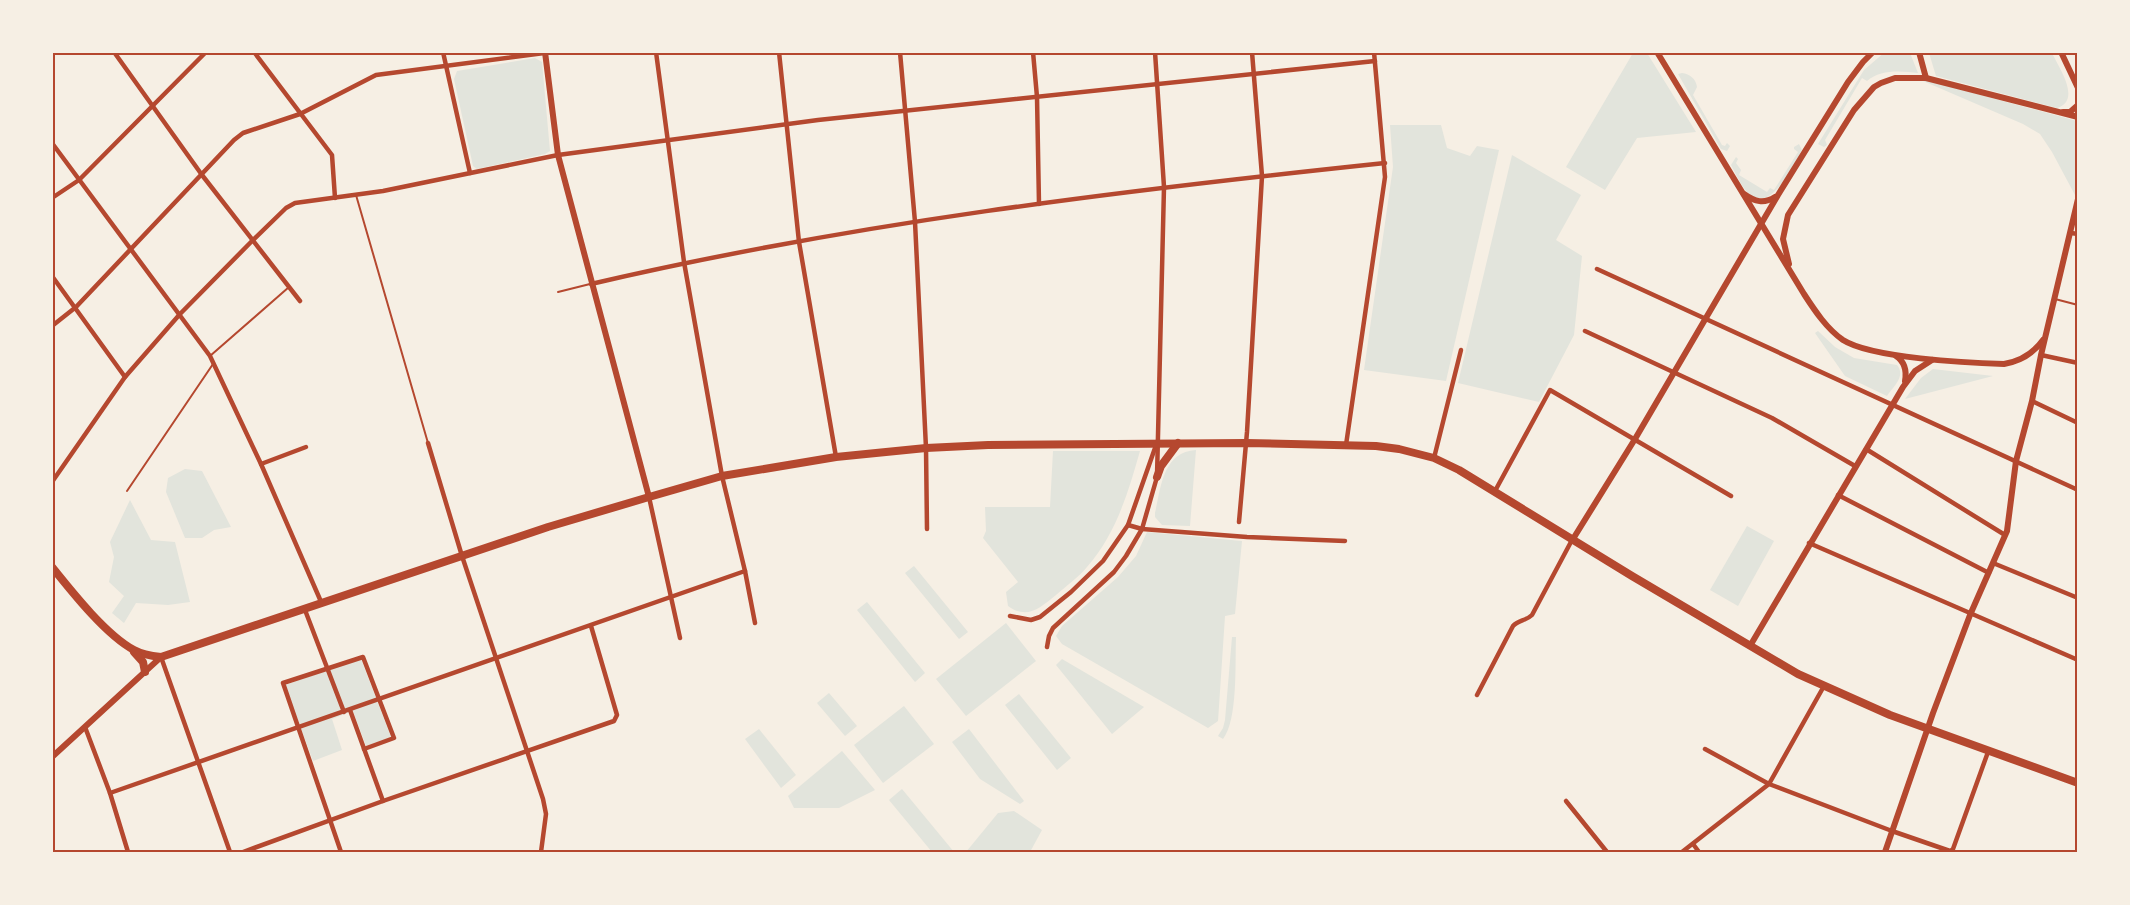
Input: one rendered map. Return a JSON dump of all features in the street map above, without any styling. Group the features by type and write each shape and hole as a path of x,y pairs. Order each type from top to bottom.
{"main road":[{"path":"1157,477 1161,466 1178,443"},
{"path":"128,647 142,654 161,657 322,605 549,527 649,497 722,477 836,457 926,448 988,445 1246,443 1399,448 1434,458 1495,491 1750,646 1824,687 1927,729 2078,783"},
{"path":"52,567 97,619 143,662 145,672"}],"street":[{"path":"114,52 202,175 300,301"},
{"path":"52,198 79,180 206,52"},
{"path":"254,52 332,155 335,198"},
{"path":"443,52 470,173"},
{"path":"52,326 76,307 130,247 238,136 300,114 352,85 376,75 552,52"},
{"path":"656,52 666,141 684,262 722,477 755,623"},
{"path":"779,52 799,242 836,457"},
{"path":"900,52 915,222 926,448 927,529"},
{"path":"1033,52 1037,97 1039,204"},
{"path":"1047,647 1053,628 1114,572 1142,529 1157,477 1164,187 1155,52"},
{"path":"1239,522 1263,176 1252,52"},
{"path":"1346,446 1385,177 1374,52"},
{"path":"1657,52 1761,226 1822,319 1837,336 1860,348 1893,354 2004,364 2013,363 2029,355 2045,337"},
{"path":"1477,695 1513,626 1516,622 1532,615 1573,539 1706,320 1778,195 1848,82 1873,52"},
{"path":"1919,52 1926,78"},
{"path":"2061,52 2078,88"},
{"path":"545,53 558,155 649,497 681,638"},
{"path":"52,482 125,376 180,314 289,206 558,155 904,111 1375,61"},
{"path":"1769,238 1777,240 1794,205 1854,110 1874,87 1888,80 1907,77 1926,78 2078,117"},
{"path":"2059,113 2070,112 2078,105"},
{"path":"52,143 210,356 261,464 322,605"},
{"path":"591,284 684,262 915,222 1164,187 1385,163"},
{"path":"1743,193 1749,198 1762,202 1778,195"},
{"path":"1885,852 1927,729 1970,615 2005,535 2016,461 2032,401 2045,337 2074,233 2078,199"},
{"path":"1784,227 1784,248 1795,279"},
{"path":"1597,269 2078,490"},
{"path":"52,276 125,376"},
{"path":"1585,331 1772,418 1855,466"},
{"path":"1434,458 1461,350"},
{"path":"1893,354 1899,358 1905,368 1903,387"},
{"path":"2029,355 2041,355 2078,363"},
{"path":"1750,646 1892,404 1915,371 1934,359"},
{"path":"1495,491 1550,390 1731,496"},
{"path":"2032,401 2078,423"},
{"path":"429,443 462,556 546,814 541,852"},
{"path":"1010,616 1031,620 1040,617 1090,575 1128,525 1157,443"},
{"path":"261,464 306,447"},
{"path":"1866,449 2005,535"},
{"path":"1838,495 1989,573"},
{"path":"1128,525 1142,529 1247,537 1346,541"},
{"path":"1809,543 1970,615 2078,660"},
{"path":"1993,563 2078,598"},
{"path":"110,793 745,571"},
{"path":"306,610 344,712"},
{"path":"243,852 614,721 617,715 591,626"},
{"path":"52,757 161,657 230,852"},
{"path":"341,852 282,683 363,657 394,738 364,749"},
{"path":"1682,852 1769,784 1824,687"},
{"path":"350,710 383,801"},
{"path":"85,727 110,793 128,852"},
{"path":"1705,749 1769,784 1892,831 1951,850 1988,752"},
{"path":"1566,801 1607,852"},
{"path":"1693,844 1699,852"}],"lane":[{"path":"356,195 429,443"},
{"path":"558,292 591,284"},
{"path":"210,356 289,287"},
{"path":"2055,299 2078,305"},
{"path":"127,491 213,364"}],"shaded area":[{"path":"1885,52 1910,53 1918,73 1878,74 1867,81 1862,78 1825,140 1827,145 1824,147 1818,144 1864,70"},
{"path":"1633,53 1647,53 1696,132 1637,138 1605,190 1566,167"},
{"path":"1929,53 2052,53 2066,83 2068,98 2057,108 1936,76"},
{"path":"535,58 542,62 550,151 477,169 473,166 454,79 457,71"},
{"path":"1682,73 1694,79 1697,87 1693,95 1722,145 1725,146 1727,143 1730,146 1727,151 1721,149 1678,74"},
{"path":"1923,81 2077,121 2078,183 2075,195 2040,134 2023,124"},
{"path":"1390,125 1441,125 1447,148 1470,156 1477,146 1499,150 1446,381 1364,370 1393,167"},
{"path":"1799,144 1802,150 1787,176 1780,186 1764,198 1756,198 1748,193 1731,165 1736,157 1738,159 1736,163 1741,170 1739,175 1767,192 1770,188 1774,190 1798,152 1794,147"},
{"path":"1512,155 1581,195 1556,240 1582,256 1574,335 1539,402 1458,383"},
{"path":"1818,331 1835,347 1854,358 1897,365 1900,377 1896,385 1887,396 1845,376 1815,333"},
{"path":"1933,369 1993,376 1905,399 1921,378"},
{"path":"1196,450 1190,526 1162,525 1155,517 1155,513 1165,472 1177,457 1185,452"},
{"path":"1053,451 1140,451 1120,512 1097,554 1080,575 1044,604 1033,611 1021,612 1008,606 1006,592 1018,582 983,538 986,531 985,507 1050,507"},
{"path":"185,469 202,471 231,527 214,530 202,538 185,538 166,492 168,478"},
{"path":"130,500 151,540 175,542 190,602 168,605 136,603 124,623 112,613 124,596 109,582 114,557 110,542"},
{"path":"1747,526 1774,541 1738,606 1710,590"},
{"path":"1147,532 1242,541 1235,614 1225,616 1218,721 1208,728 1062,644 1056,636 1062,626 1118,577 1136,556"},
{"path":"914,566 968,632 959,639 905,573"},
{"path":"867,602 925,673 915,682 857,610"},
{"path":"1006,623 1036,661 966,716 936,679"},
{"path":"1232,637 1236,637 1235,691 1231,719 1223,739 1218,736 1225,720"},
{"path":"361,659 391,737 366,746 353,711 332,719 342,750 313,761 285,685"},
{"path":"1062,659 1144,707 1112,734 1056,665"},
{"path":"829,693 857,726 845,736 817,703"},
{"path":"1019,694 1071,758 1057,770 1005,705"},
{"path":"904,706 934,744 883,783 854,745"},
{"path":"759,729 796,775 781,788 745,739"},
{"path":"969,729 1024,801 1020,804 980,779 952,742"},
{"path":"842,751 875,790 839,808 794,808 788,796"},
{"path":"902,789 954,852 932,852 889,800"},
{"path":"1014,811 1042,830 1030,852 966,852 998,813"}]}
